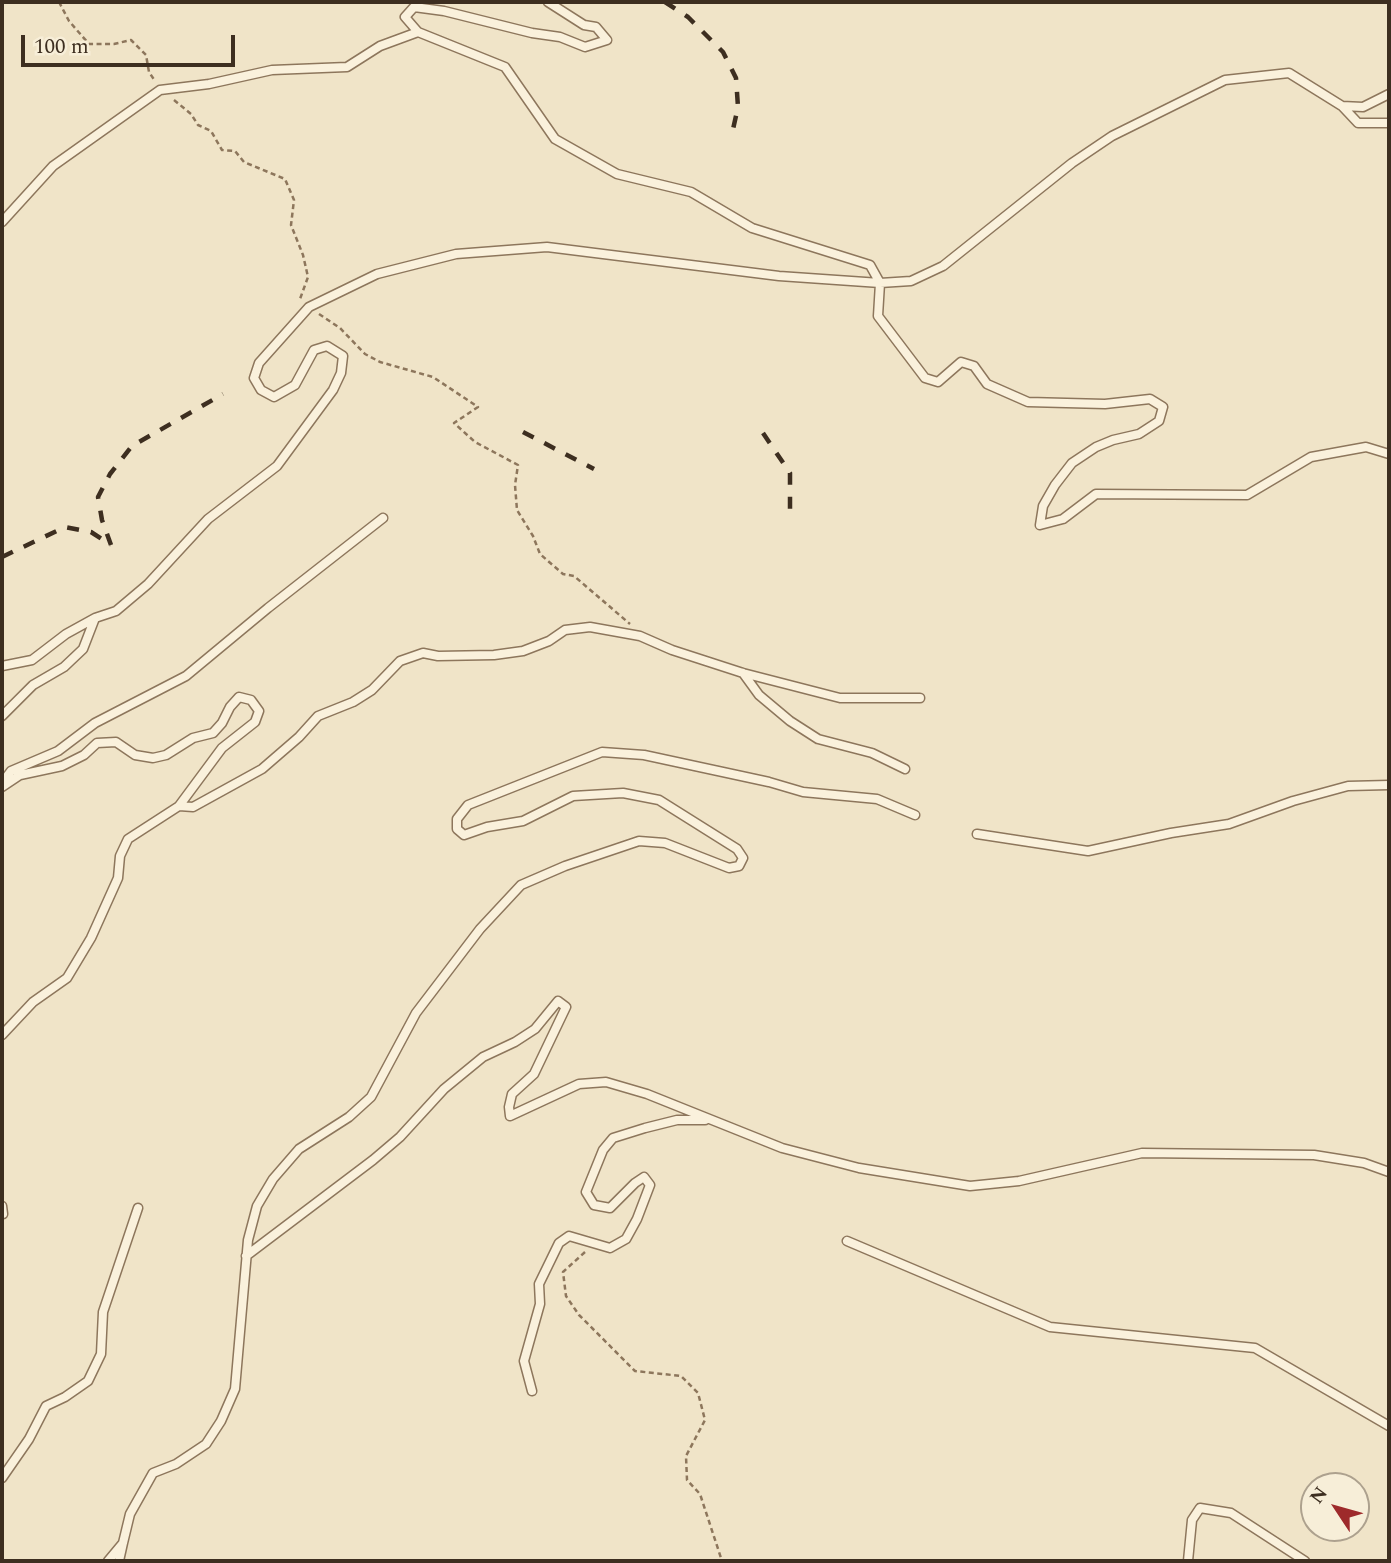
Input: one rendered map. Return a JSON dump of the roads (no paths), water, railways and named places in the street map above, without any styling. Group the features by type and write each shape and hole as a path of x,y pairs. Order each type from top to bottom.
{"lane":[{"path":"548,2 584,25 596,27 607,40 585,47 560,37 532,33 444,11 414,7 405,17 418,32 505,67 555,139 617,174 691,192 752,228 870,265 880,282 878,316 925,378 938,382 961,362 974,366 987,384 1028,402 1105,404 1150,399 1163,407 1159,421 1139,434 1096,447 1072,463 1043,506 1041,525 1063,519 1096,494 1247,495 1311,457 1366,447 1389,454"},
{"path":"2,222 53,166 160,90 209,84 272,70 347,66 380,46 418,32"},
{"path":"2,666 32,660 66,634 95,618 116,611 148,584 208,519 277,466 333,390 341,373 343,356 327,346 314,349 295,385 274,397 261,390 254,378 259,363 309,307 377,274 456,254 547,247 779,276 880,282 911,281 943,266 1072,163 1112,136 1225,80 1289,73 1342,106 1358,123 1389,123"},
{"path":"1342,106 1363,107 1389,94"},
{"path":"2,785 11,771 58,751 95,723 186,676 383,518"},
{"path":"2,716 33,685 64,667 83,649 95,618"},
{"path":"179,806 192,807 262,769 299,737 318,716 353,702 372,690 400,661 423,653 438,656 494,655 523,651 549,641 565,630 590,627 640,636 672,650 743,673 840,698 920,698"},
{"path":"743,673 759,695 790,721 818,739 872,753 905,769"},
{"path":"2,785 20,775 62,766 84,755 97,743 116,742 135,755 153,758 166,755 193,738 213,733 239,696 251,700 259,711 255,722 222,748 179,806 128,839 120,856 118,878 91,938 66,978 33,1002 2,1035"},
{"path":"119,1561 130,1514 153,1473 176,1464 206,1444 221,1421 235,1389 246,1256 257,1206 273,1179 299,1149 349,1116 371,1097 416,1013 480,929 521,886 565,866 639,841 665,843 729,868 738,866 743,858 737,849 659,800 623,793 573,796 523,821 487,827 464,835 457,829 457,819 468,805 602,752 644,755 803,792 877,799 915,815"},
{"path":"977,834 1088,851 1229,824 1293,801 1348,786 1389,785"},
{"path":"246,1256 373,1160 400,1137 444,1089 484,1057 535,1029 558,1001 566,1007 534,1074 512,1094 510,1116 579,1084 606,1082 647,1094 782,1149 859,1168 971,1186 1019,1181 1142,1153 1314,1155 1364,1163 1389,1172"},
{"path":"532,1391 524,1361 540,1304 539,1284 559,1243 569,1236 610,1248 626,1239 650,1185 644,1177 610,1209 594,1205 586,1192 603,1150 613,1138 677,1120 712,1120"},
{"path":"2,1478 29,1439 46,1406 88,1381 101,1354 103,1312 138,1208"},
{"path":"847,1241 1050,1327 1255,1348 1389,1426"},
{"path":"1188,1561 1192,1520 1200,1508 1231,1514 1305,1561"},
{"path":"108,1561 123,1543"}],"railway":[{"path":"665,2 688,17 723,52 736,78 738,107 731,138"},
{"path":"111,545 102,520 98,497 110,474 132,446 223,394"},
{"path":"523,432 594,469"},
{"path":"763,433 790,473 790,509"},
{"path":"2,557 65,527 91,532 111,545"}]}
